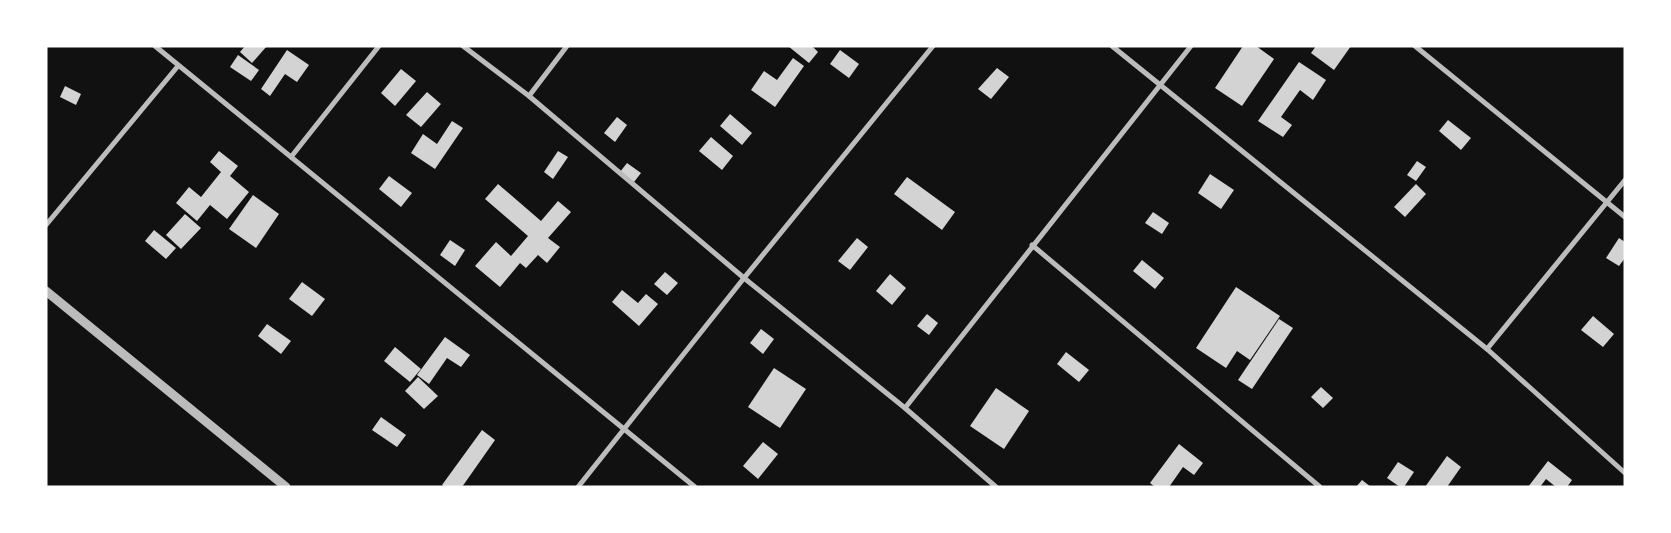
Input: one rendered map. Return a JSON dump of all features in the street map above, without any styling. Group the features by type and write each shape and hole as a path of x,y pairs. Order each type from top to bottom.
{"street":[{"path":"155,46 694,487"},
{"path":"291,157 380,46"},
{"path":"463,46 529,96 744,278 905,408 996,487"},
{"path":"529,96 567,46"},
{"path":"578,487 744,278 933,46"},
{"path":"1112,46 1487,349 1625,473"},
{"path":"905,408 1190,46"},
{"path":"1415,46 1625,217"},
{"path":"46,225 178,66"},
{"path":"1487,349 1625,180"},
{"path":"1032,245 1320,487"},
{"path":"46,291 286,487"}],"building":[{"path":"245,46 267,46 252,63 240,52"},
{"path":"788,46 812,46 818,52 809,63"},
{"path":"1243,46 1256,46 1274,59 1242,106 1215,88"},
{"path":"1316,46 1351,46 1334,70 1311,53"},
{"path":"287,50 309,65 297,82 285,74 270,96 261,89"},
{"path":"840,50 859,64 849,78 830,64"},
{"path":"238,55 259,70 251,81 230,67"},
{"path":"793,58 804,66 775,107 751,90 764,71 777,80"},
{"path":"1299,62 1326,80 1313,100 1300,90 1281,117 1292,125 1283,137 1258,121"},
{"path":"997,68 1009,77 991,99 978,89"},
{"path":"401,69 416,81 395,106 381,93"},
{"path":"65,86 81,94 76,105 60,97"},
{"path":"427,92 441,104 421,127 406,115"},
{"path":"730,114 752,133 742,145 720,126"},
{"path":"617,117 627,125 615,142 604,133"},
{"path":"1448,120 1471,138 1461,150 1439,131"},
{"path":"452,121 463,128 435,169 411,153 423,134 437,144"},
{"path":"711,137 733,156 722,170 699,151"},
{"path":"219,151 238,166 230,176 249,192 227,219 210,205 197,221 176,203 189,187 201,197 221,172 210,162"},
{"path":"558,151 568,157 553,179 544,172"},
{"path":"1417,161 1426,167 1416,181 1407,175"},
{"path":"627,163 641,173 634,182 620,172"},
{"path":"1210,174 1234,190 1221,209 1198,193"},
{"path":"389,176 412,193 401,207 379,189"},
{"path":"907,177 955,212 942,230 894,194"},
{"path":"498,184 541,221 558,201 571,212 548,238 560,247 547,263 538,255 526,268 520,263 500,287 475,266 496,242 511,256 528,236 485,199"},
{"path":"1416,184 1426,194 1405,217 1394,207"},
{"path":"253,195 279,214 256,248 229,229"},
{"path":"1153,212 1169,223 1162,234 1145,223"},
{"path":"185,214 201,228 181,249 166,235"},
{"path":"154,230 176,248 166,259 145,241"},
{"path":"857,238 868,247 850,270 838,261"},
{"path":"1619,238 1625,242 1625,258 1619,266 1606,258"},
{"path":"450,240 465,250 455,266 440,255"},
{"path":"1142,260 1164,278 1155,289 1133,271"},
{"path":"665,272 678,283 667,295 654,284"},
{"path":"890,274 906,288 892,305 876,291"},
{"path":"302,282 325,299 312,316 289,299"},
{"path":"1236,287 1280,316 1250,360 1237,351 1226,368 1196,348"},
{"path":"622,290 638,303 646,294 658,304 639,326 612,302"},
{"path":"927,314 938,323 929,335 917,326"},
{"path":"1593,316 1614,334 1603,347 1581,330"},
{"path":"1279,319 1293,328 1252,389 1238,380"},
{"path":"267,324 291,341 281,354 258,336"},
{"path":"761,329 774,339 763,354 750,343"},
{"path":"445,337 470,355 461,367 447,358 429,384 417,375"},
{"path":"395,347 421,369 410,382 384,361"},
{"path":"1066,352 1089,370 1079,382 1057,364"},
{"path":"774,368 806,389 780,428 748,407"},
{"path":"418,377 438,396 424,409 405,391"},
{"path":"1321,387 1333,398 1323,408 1311,397"},
{"path":"996,388 1029,411 1004,449 970,426"},
{"path":"381,417 406,435 397,447 372,430"},
{"path":"482,430 495,440 462,487 445,487 442,485"},
{"path":"763,442 778,454 758,479 743,466"},
{"path":"1179,444 1203,463 1194,475 1183,467 1169,487 1155,487 1150,483"},
{"path":"1447,456 1461,467 1447,487 1425,487"},
{"path":"1548,461 1572,480 1567,487 1556,487 1546,479 1540,487 1528,487"},
{"path":"1398,462 1414,472 1404,487 1400,487 1387,478"},
{"path":"1362,480 1371,487 1356,487"}]}
